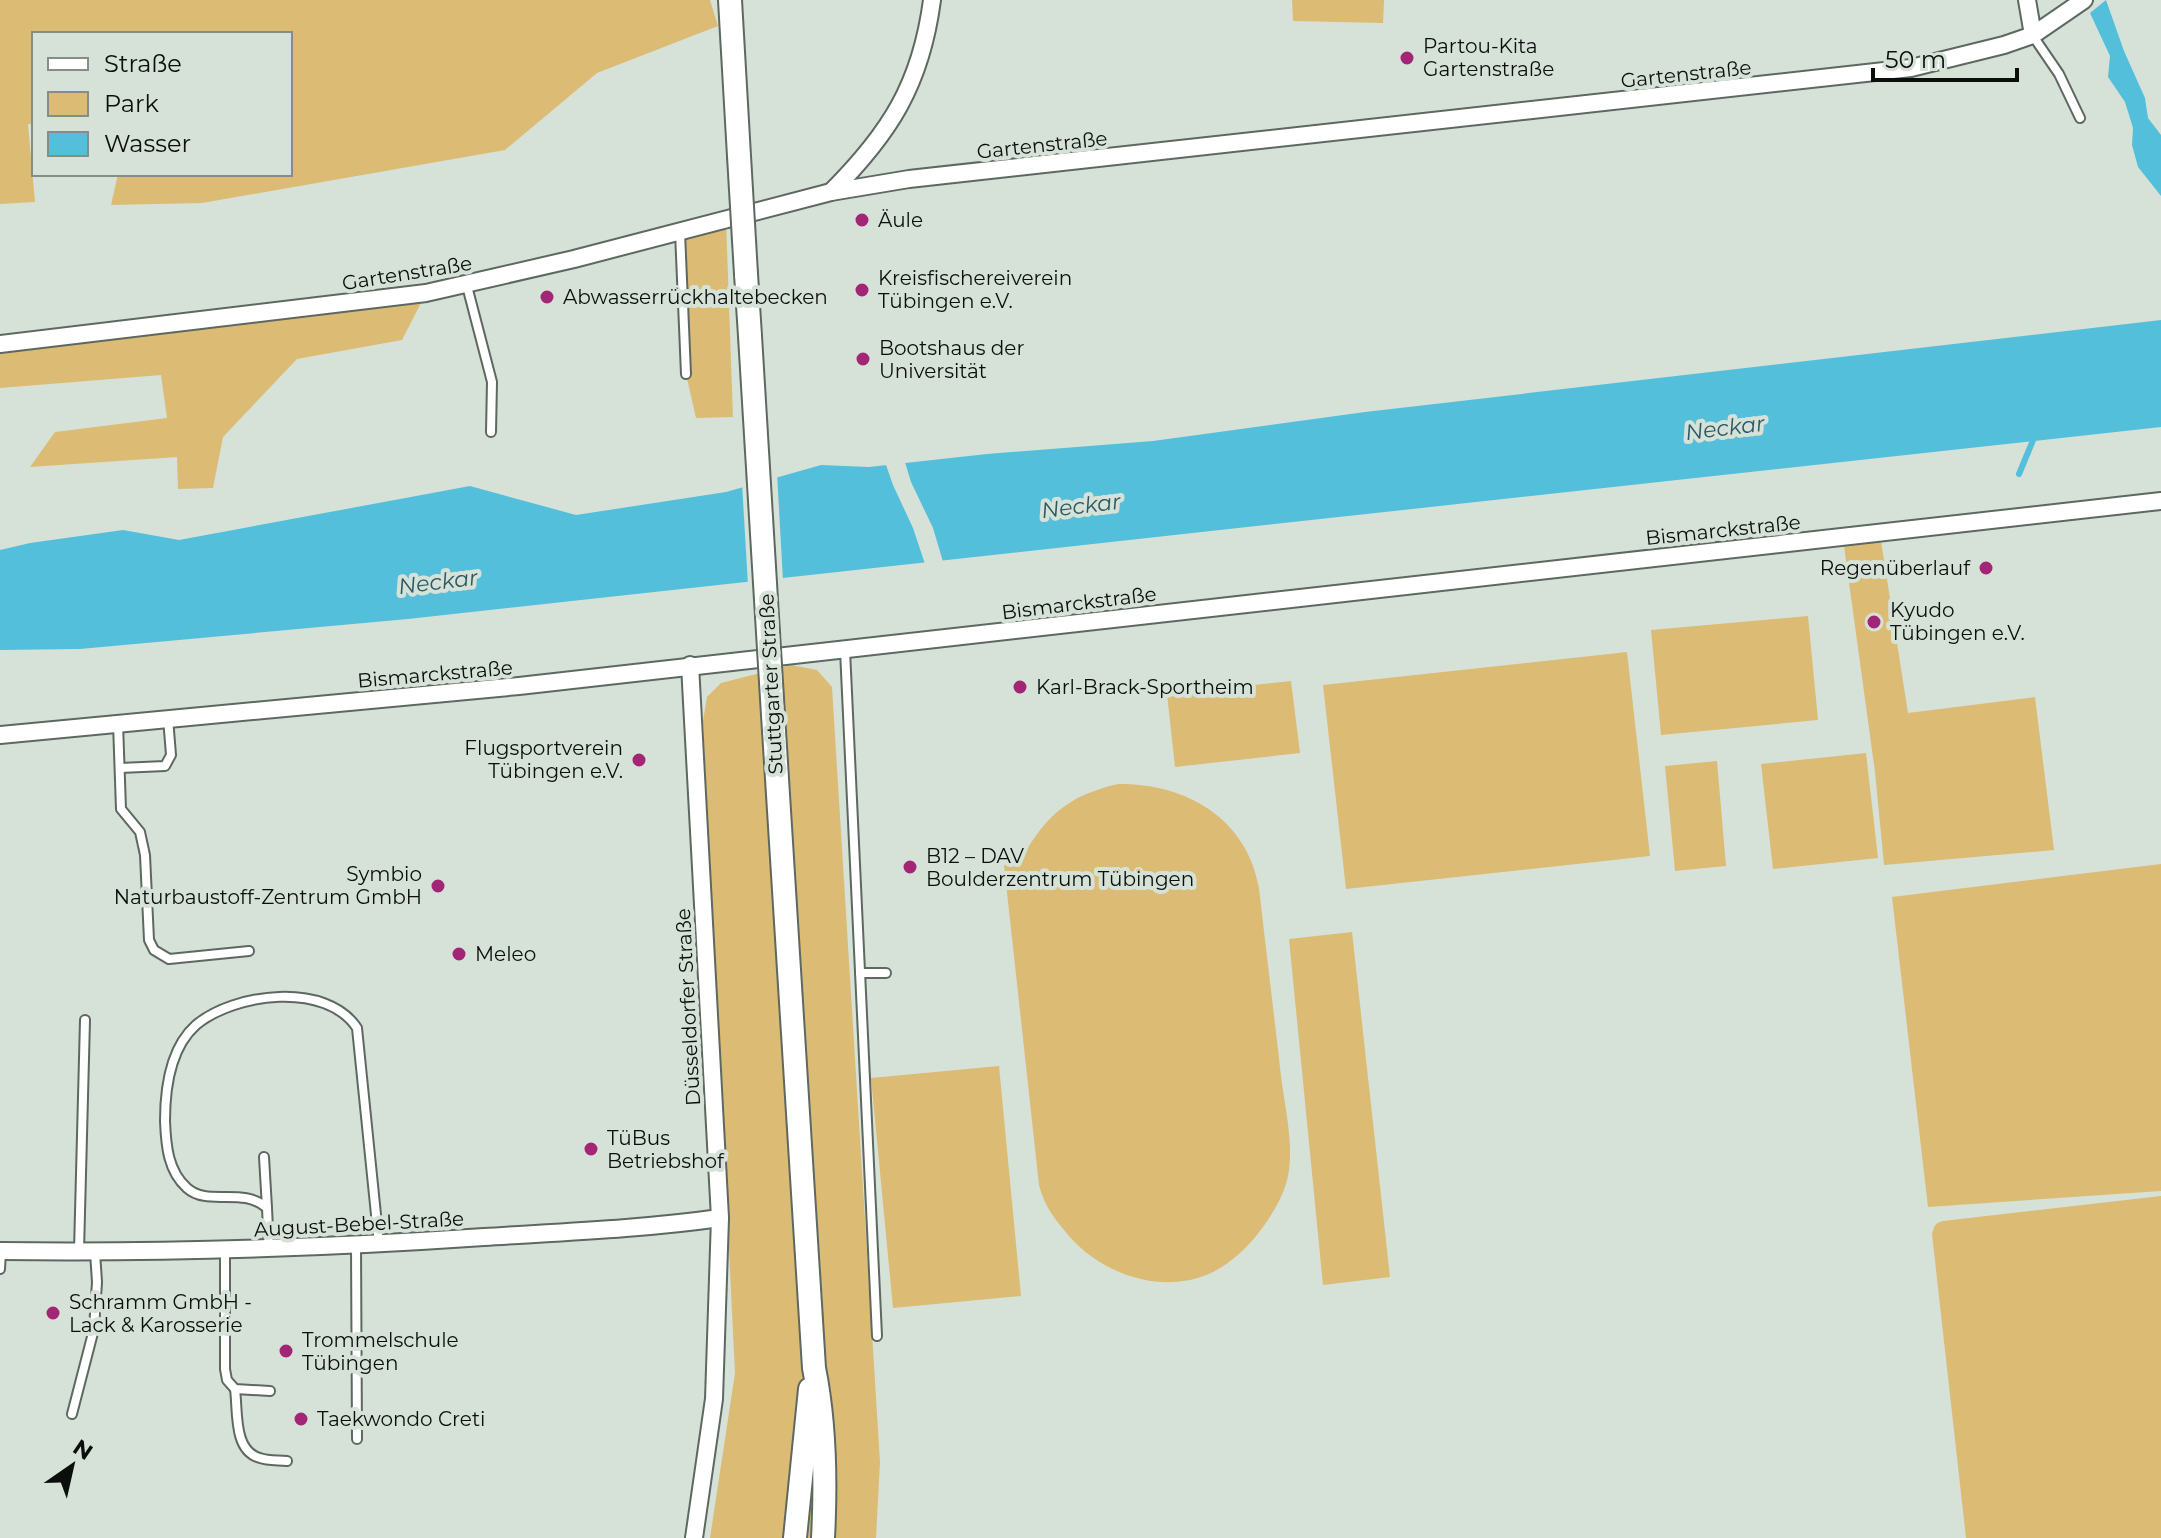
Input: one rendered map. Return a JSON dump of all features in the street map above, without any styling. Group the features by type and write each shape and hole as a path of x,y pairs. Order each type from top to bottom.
{"main road":[{"name":"Stuttgarter Straße","path":"730,0 814,1368 821,1403 823,1538"},
{"name":"Stuttgarter Straße","path":"795,1538 807,1403 814,1368"}],"street":[{"path":"831,192 866,155 897,111 921,59 932,0"},
{"path":"2027,0 2033,35"},
{"name":"Gartenstraße","path":"0,344 352,303 467,286 831,192 909,179 1911,68 2033,35 2084,0"},
{"name":"Bismarckstraße","path":"0,735 519,686 2161,501"},
{"name":"Düsseldorfer Straße","path":"690,665 720,1218 714,1399 694,1538"},
{"name":"August-Bebel-Straße","path":"1,1251 225,1250 379,1245 665,1226 720,1218"}],"lane":[{"path":"2033,35 2059,74 2080,118"},
{"path":"680,232 686,374"},
{"path":"467,286 492,382 491,432"},
{"path":"845,649 877,1336"},
{"path":"120,768 165,766 171,755 168,718"},
{"path":"118,722 121,809 140,832 145,855 149,940 154,950 169,959 249,951"},
{"path":"860,973 886,973"},
{"path":"267,1208 256,1198 212,1197 189,1191 171,1168 165,1093 175,1056 194,1027 219,1010 253,999 304,998 340,1011 351,1018 357,1028 379,1245"},
{"path":"72,1414 94,1329 97,1282 87,1252 85,1020"},
{"path":"264,1157 269,1249"},
{"path":"356,1245 357,1439"},
{"path":"225,1250 225,1369 227,1380 235,1389 241,1441 248,1451 259,1458 287,1461"},
{"path":"0,1269 1,1251"},
{"path":"235,1389 270,1391"}],"green space":[{"path":"0,0 710,0 718,26 597,73 505,150 202,203 111,205 118,176 292,176 292,32 32,32 32,124 28,124 35,202 0,204"},
{"path":"1292,0 1384,0 1383,23 1293,21"},
{"path":"726,220 733,417 696,418 686,374 680,232"},
{"path":"426,293 402,340 297,359 223,437 213,488 178,489 177,457 30,467 55,432 167,418 161,375 0,388 0,344"},
{"path":"1881,541 1908,713 2035,697 2054,850 1884,865 1875,772 1844,546"},
{"path":"1808,616 1818,720 1661,735 1651,630"},
{"path":"1627,652 1650,856 1346,889 1323,685"},
{"path":"791,665 817,670 832,687 880,1462 876,1538 710,1538 735,1373 703,721 707,697 721,683"},
{"path":"1291,681 1300,753 1175,767 1167,694"},
{"path":"1866,753 1878,858 1773,869 1761,764"},
{"path":"1717,761 1726,866 1675,871 1665,766"},
{"path":"1118,784 1167,790 1209,809 1227,824 1252,863 1259,888 1289,1130 1290,1158 1286,1184 1263,1227 1241,1252 1220,1268 1194,1279 1175,1282 1136,1278 1100,1262 1060,1225 1047,1206 1039,1185 1004,865 1019,864 1037,834 1070,802"},
{"path":"2161,864 2161,1191 1928,1207 1892,897"},
{"path":"1352,932 1390,1277 1323,1285 1289,939"},
{"path":"999,1066 1021,1296 893,1308 871,1078"},
{"path":"2161,1196 2161,1538 1966,1538 1932,1234 1934,1227 1943,1221"}],"water":[{"path":"2106,0 2145,98 2148,118 2161,135 2161,196 2138,167 2132,145 2133,128 2125,102 2108,77 2110,56 2090,13"},
{"name":"Neckar","path":"2161,320 2161,427 408,619 80,649 0,650 0,550 30,543 123,530 179,540 470,486 576,515 726,492 821,465 869,467 1153,441 1365,412"}],"pier":[{"path":"904,459 911,482 933,528 944,565 926,567 913,528 893,485 885,462"},
{"path":"777,473 783,581 748,585 742,483"}],"waterway":[{"path":"2019,474 2036,433"}],"place":[{"name":"Partou-Kita Gartenstraße","path":"1407,58"},
{"name":"Äule","path":"862,220"},
{"name":"Kreisfischereiverein Tübingen e.V.","path":"862,290"},
{"name":"Abwasserrückhaltebecken","path":"547,297"},
{"name":"Bootshaus der Universität","path":"863,359"},
{"name":"Regenüberlauf","path":"1986,568"},
{"name":"Kyudo Tübingen e.V.","path":"1874,622"},
{"name":"Karl-Brack-Sportheim","path":"1020,687"},
{"name":"Flugsportverein Tübingen e.V.","path":"639,760"},
{"name":"B12 – DAV Boulderzentrum Tübingen","path":"910,867"},
{"name":"Symbio Naturbaustoff-Zentrum GmbH","path":"438,886"},
{"name":"Meleo","path":"459,954"},
{"name":"TüBus Betriebshof","path":"591,1149"},
{"name":"Schramm GmbH - Lack & Karosserie","path":"53,1313"},
{"name":"Trommelschule Tübingen","path":"286,1351"},
{"name":"Taekwondo Creti","path":"301,1419"}]}
